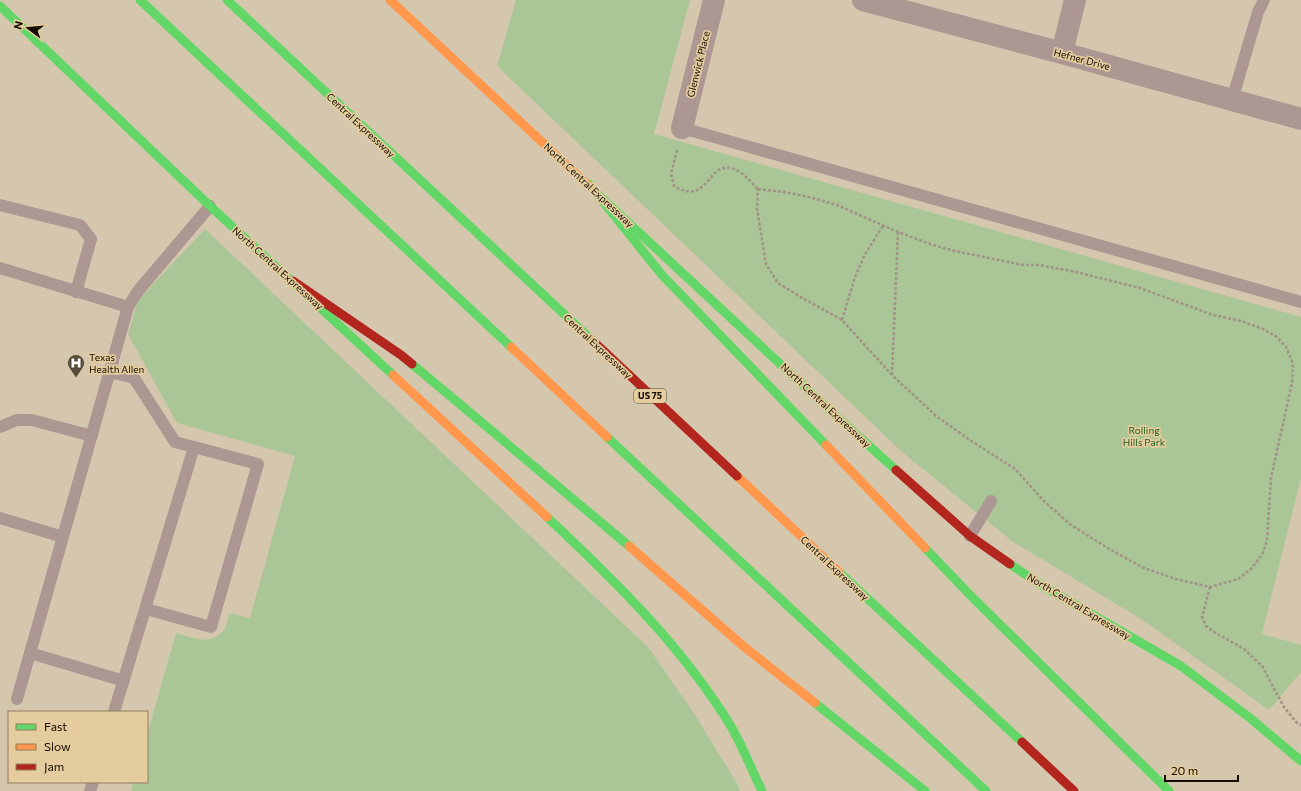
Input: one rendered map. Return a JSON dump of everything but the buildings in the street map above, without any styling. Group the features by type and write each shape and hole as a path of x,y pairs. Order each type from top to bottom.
{"main road":[{"path":"140,0 986,791"},
{"name":"Central Expressway","path":"227,0 1074,791"},
{"name":"North Central Expressway","path":"390,0 836,416 970,536 1041,585 1181,666 1250,718 1301,761"},
{"name":"North Central Expressway","path":"3,15 293,281 600,567 654,622 694,673 732,729 762,791"},
{"path":"589,184 662,275 971,596 1169,791"},
{"path":"293,281 401,355 631,547 742,645 924,791"}],"street":[{"name":"Hefner Drive","path":"863,0 892,4 1301,119"},
{"path":"1062,53 1075,0"},
{"name":"Glenwick Place","path":"682,128 712,1"}],"lane":[{"path":"1232,100 1258,12 1264,0"},
{"path":"682,128 1301,302"},
{"path":"0,205 80,225 91,239 76,292"},
{"path":"17,699 128,307 138,291 210,206"},
{"path":"0,268 128,307"},
{"path":"110,372 134,378 175,442 258,464 211,628 146,609"},
{"path":"0,427 17,420 32,420 92,436"},
{"path":"114,711 194,447"},
{"path":"970,536 991,501"},
{"path":"0,518 63,537"},
{"path":"30,653 124,681"}],"path":[{"path":"682,128 671,174 674,186 680,190 689,192 698,191 716,171 727,167 740,172 758,189 784,192 831,203 883,226 933,245 1023,265 1040,266 1076,272 1140,288 1213,315 1241,321 1263,329 1277,337 1286,347 1293,364 1292,383 1271,478 1265,546 1252,568 1238,579 1210,587 1176,579 1144,568 1111,550 1071,525 1044,501 1015,469 936,416 892,375 842,320 778,283 766,264 757,209 758,189"},
{"path":"842,320 855,277 865,254 883,226"},
{"path":"892,375 898,232"},
{"path":"1210,587 1202,617 1206,626 1244,649 1262,666 1284,707 1296,722 1301,725"}],"green space":[{"name":"Rolling Hills Park","path":"516,0 690,0 654,134 1301,317 1301,478 1262,634 1301,645 1301,672 1269,710 1141,619 1012,541 902,452 497,66"},
{"path":"205,229 648,647 695,715 738,785 740,791 131,791 133,783 148,783 148,731 176,633 203,640 215,638 225,628 229,613 250,618 295,456 177,423 128,334 138,300"}],"traffic: fast":[{"path":"140,0 511,347"},
{"path":"227,0 593,341"},
{"path":"0,6 210,206 393,375"},
{"path":"589,184 662,275 826,445"},
{"path":"589,186 896,470"},
{"path":"412,364 629,546"},
{"path":"607,437 986,791"},
{"path":"547,517 647,616 692,670 713,698 732,728 762,791"},
{"path":"925,548 971,596 1169,791"},
{"path":"1010,564 1041,585 1181,666 1250,718 1301,761"},
{"path":"839,572 1022,742"},
{"path":"815,703 925,791"}],"traffic: slow":[{"path":"390,0 589,186"},
{"path":"511,347 607,437"},
{"path":"393,375 547,517"},
{"path":"826,445 925,548"},
{"path":"737,476 839,572"},
{"path":"629,546 742,645 815,703"}],"traffic: jam":[{"path":"293,281 412,364"},
{"path":"593,341 737,476"},
{"path":"896,470 970,536 1010,564"},
{"path":"1022,742 1074,791"}],"place":[{"name":"Texas Health Allen","path":"76,378"}]}
